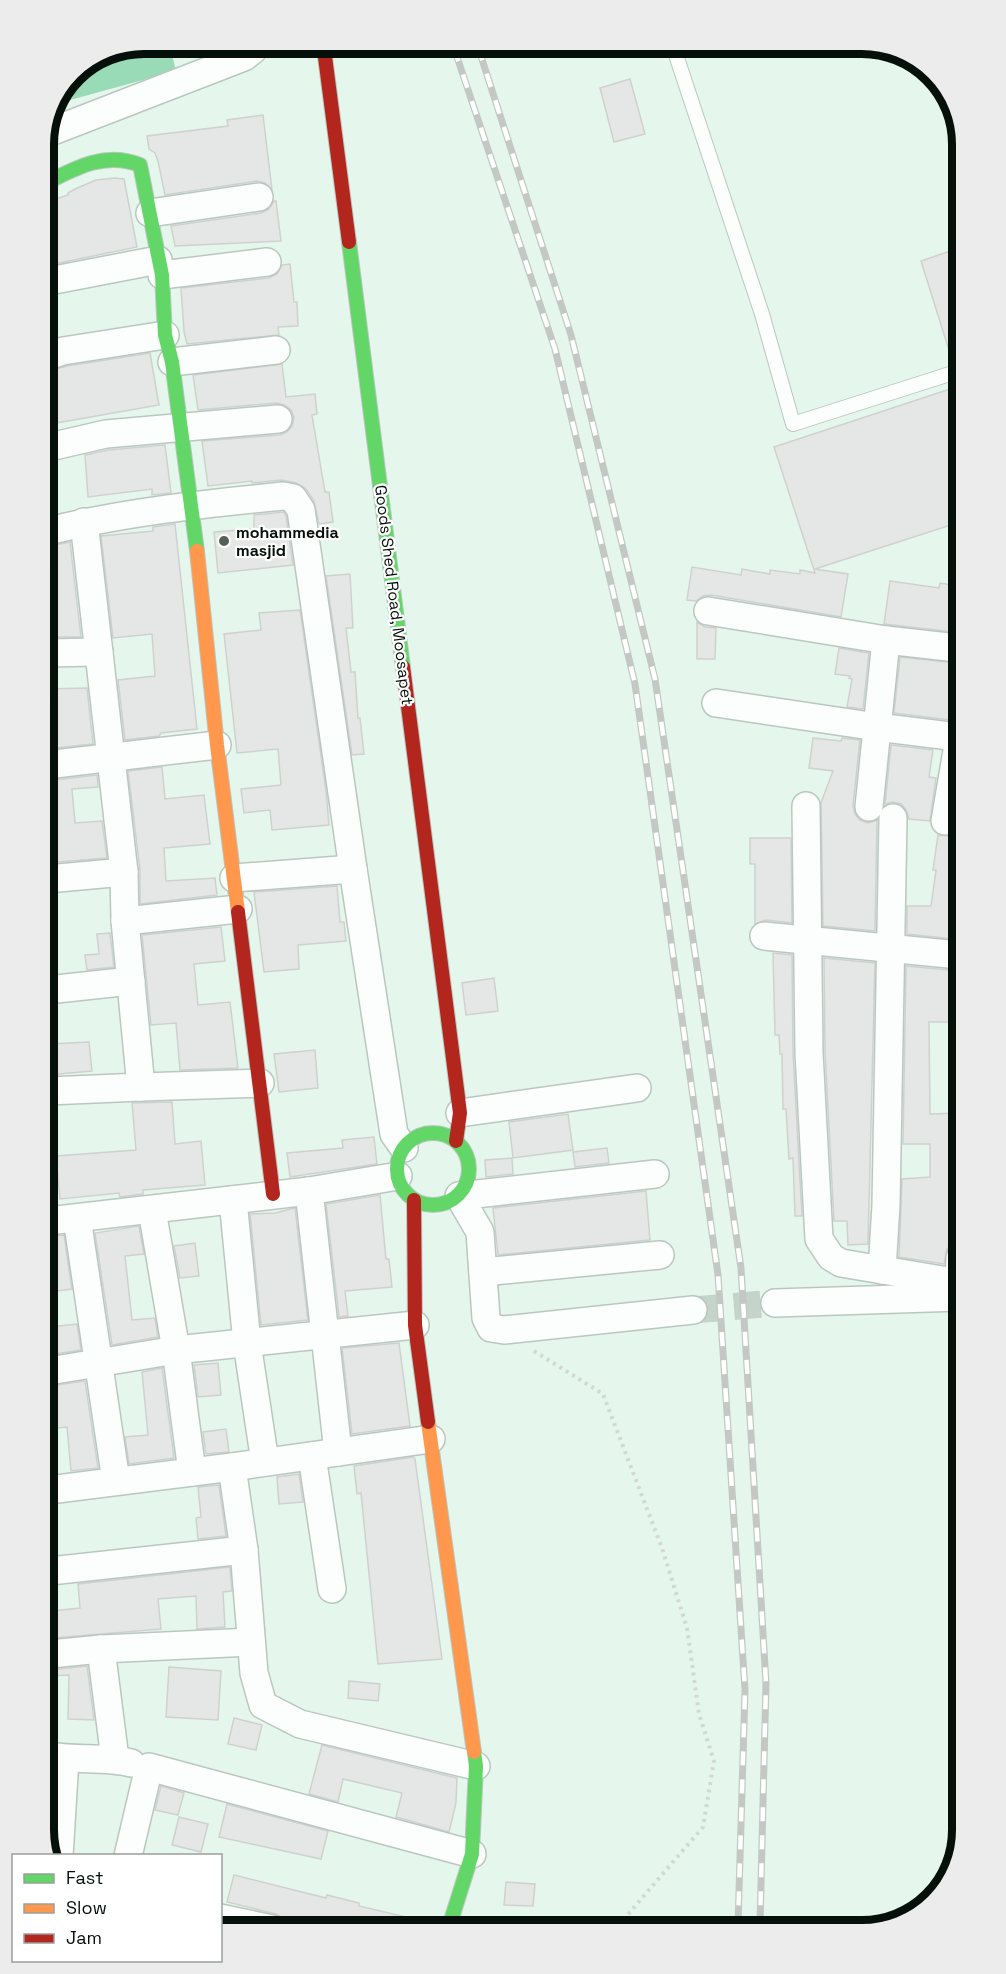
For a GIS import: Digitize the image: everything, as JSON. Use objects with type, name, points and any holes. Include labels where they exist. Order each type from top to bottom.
[{"type":"street","points":[[55,131],[248,54]]},
{"type":"street","name":"Goods Shed Road, Moosapet","points":[[325,54],[460,1113],[456,1141]]},
{"type":"street","points":[[54,179],[76,168],[102,160],[129,159],[140,165],[160,268],[165,335],[172,362],[192,505],[217,745],[273,1194]]},
{"type":"street","points":[[150,213],[259,198]]},
{"type":"street","points":[[54,281],[160,268],[267,262]]},
{"type":"street","points":[[54,354],[165,335]]},
{"type":"street","points":[[172,362],[276,350]]},
{"type":"street","points":[[54,446],[106,434],[278,419]]},
{"type":"street","points":[[54,530],[84,522],[192,505],[283,496],[293,498],[301,510],[394,1134],[404,1148]]},
{"type":"street","points":[[84,522],[124,872],[125,921],[141,1087]]},
{"type":"street","points":[[708,611],[886,640],[952,647]]},
{"type":"street","points":[[868,807],[886,640]]},
{"type":"street","points":[[54,653],[99,652]]},
{"type":"street","points":[[716,703],[952,736]]},
{"type":"street","points":[[54,764],[217,745]]},
{"type":"street","points":[[945,821],[952,780]]},
{"type":"street","points":[[806,806],[809,1053],[819,1239],[831,1257],[841,1263],[952,1279]]},
{"type":"street","points":[[882,1270],[886,1194],[893,818]]},
{"type":"street","points":[[234,878],[353,869]]},
{"type":"street","points":[[54,878],[124,872]]},
{"type":"street","points":[[125,921],[238,909]]},
{"type":"street","points":[[764,936],[952,954]]},
{"type":"street","points":[[54,989],[131,981]]},
{"type":"street","points":[[54,1091],[260,1083]]},
{"type":"street","points":[[460,1113],[637,1088]]},
{"type":"street","points":[[434,1133],[446,1135],[456,1141],[464,1150],[469,1162],[466,1186],[459,1196],[449,1203],[437,1206],[425,1205],[414,1200],[405,1192],[398,1176],[399,1159],[404,1148],[412,1140],[434,1133]]},
{"type":"street","points":[[459,1196],[655,1174]]},
{"type":"street","points":[[54,1220],[309,1191],[398,1176]]},
{"type":"street","points":[[309,1191],[326,1335],[325,1454],[332,1589]]},
{"type":"street","points":[[459,1196],[480,1232],[486,1318],[491,1328],[504,1330],[693,1310]]},
{"type":"street","points":[[233,1200],[247,1343],[265,1462]]},
{"type":"street","points":[[414,1200],[415,1325],[476,1766],[471,1854],[451,1920]]},
{"type":"street","points":[[153,1210],[176,1350],[192,1472]]},
{"type":"street","points":[[77,1218],[116,1481]]},
{"type":"street","points":[[483,1272],[660,1255]]},
{"type":"street","points":[[774,1303],[952,1281]]},
{"type":"street","points":[[54,1370],[176,1350],[415,1325]]},
{"type":"street","points":[[54,1489],[431,1439]]},
{"type":"street","points":[[232,1467],[244,1550],[254,1673],[263,1705],[300,1724],[476,1766]]},
{"type":"street","points":[[54,1571],[244,1550]]},
{"type":"street","points":[[54,1654],[101,1649],[251,1642]]},
{"type":"street","points":[[101,1649],[115,1759]]},
{"type":"street","points":[[59,1854],[58,1758],[115,1759],[471,1854]]},
{"type":"street","points":[[128,1854],[149,1767]]},
{"type":"lane","points":[[676,54],[762,314],[794,424],[952,373]]},
{"type":"path","points":[[531,1349],[603,1394],[662,1548],[687,1628],[699,1714],[714,1761],[704,1827],[623,1920]]},
{"type":"shaded area","points":[[172,54],[176,71],[65,101],[80,80],[94,69],[126,56]]},
{"type":"building","points":[[630,79],[645,134],[614,142],[600,88]]},
{"type":"building","points":[[263,115],[272,190],[265,183],[257,181],[165,195],[158,161],[155,153],[149,149],[147,136],[228,126],[227,120]]},
{"type":"building","points":[[124,179],[137,247],[54,264],[54,200],[96,180]]},
{"type":"building","points":[[276,201],[281,241],[175,246],[171,226],[261,213],[269,209]]},
{"type":"building","points":[[952,250],[952,360],[921,261]]},
{"type":"building","points":[[290,264],[294,302],[297,302],[298,326],[278,327],[279,335],[187,344],[181,288],[269,278],[277,274],[282,265]]},
{"type":"building","points":[[150,353],[159,405],[54,423],[54,370]]},
{"type":"building","points":[[282,364],[286,397],[315,394],[317,414],[312,415],[325,492],[329,492],[333,522],[319,524],[314,501],[306,489],[296,483],[282,480],[252,483],[252,481],[208,486],[202,441],[280,435],[292,426],[294,417],[291,410],[277,403],[198,410],[193,375]]},
{"type":"building","points":[[952,388],[952,525],[815,569],[848,574],[841,617],[711,595],[703,596],[696,601],[687,600],[692,567],[741,575],[742,569],[770,574],[770,570],[800,574],[800,570],[815,573],[774,447]]},
{"type":"building","points":[[165,445],[171,493],[152,495],[152,489],[88,497],[85,455],[108,450]]},
{"type":"building","points":[[284,512],[293,565],[218,573],[214,532],[254,529],[254,515]]},
{"type":"building","points":[[175,524],[197,729],[125,740],[118,680],[155,676],[152,634],[113,638],[101,536],[153,531],[153,527]]},
{"type":"building","points":[[70,542],[81,637],[54,637],[54,545]]},
{"type":"building","points":[[350,574],[353,628],[346,628],[351,672],[355,672],[358,718],[360,718],[364,754],[352,755],[326,576]]},
{"type":"building","points":[[890,581],[939,588],[940,583],[952,585],[952,632],[884,624]]},
{"type":"building","points":[[300,610],[329,825],[272,830],[270,810],[244,813],[241,789],[281,785],[278,749],[237,753],[224,634],[261,630],[259,613]]},
{"type":"building","points":[[697,622],[705,627],[716,628],[715,659],[697,659]]},
{"type":"building","points":[[839,648],[869,653],[863,709],[847,707],[852,679],[849,678],[850,676],[835,674]]},
{"type":"building","points":[[900,657],[952,662],[952,720],[894,713]]},
{"type":"building","points":[[87,688],[93,744],[54,748],[54,689]]},
{"type":"building","points":[[813,738],[841,741],[842,738],[860,740],[853,806],[860,820],[868,823],[877,820],[875,931],[823,926],[821,803],[833,771],[809,768]]},
{"type":"building","points":[[891,745],[933,750],[929,777],[936,778],[930,821],[909,819],[901,804],[893,802],[885,804]]},
{"type":"building","points":[[162,767],[165,799],[204,795],[210,844],[164,848],[166,881],[215,878],[217,895],[140,904],[140,870],[128,771]]},
{"type":"building","points":[[97,775],[98,787],[72,789],[75,823],[102,821],[107,858],[54,862],[54,780]]},
{"type":"building","points":[[952,834],[952,939],[907,934],[907,906],[931,906],[938,835]]},
{"type":"building","points":[[750,838],[791,838],[792,923],[766,920],[755,924],[755,864],[750,864]]},
{"type":"building","points":[[337,886],[340,922],[344,922],[346,941],[298,945],[299,969],[264,972],[254,892]]},
{"type":"building","points":[[221,927],[225,961],[194,964],[198,1005],[230,1002],[238,1068],[180,1070],[176,1023],[151,1025],[142,935]]},
{"type":"building","points":[[110,933],[114,967],[87,970],[85,955],[99,954],[97,934]]},
{"type":"building","points":[[773,953],[792,955],[793,1053],[802,1216],[795,1216],[793,1158],[789,1159],[786,1109],[783,1109],[782,1054],[780,1054],[779,1035],[775,1035]]},
{"type":"building","points":[[824,958],[875,963],[868,1244],[848,1245],[847,1221],[834,1221],[825,1052]]},
{"type":"building","points":[[906,966],[952,970],[952,1022],[929,1022],[930,1114],[952,1113],[952,1244],[947,1249],[944,1264],[899,1257],[902,1179],[930,1177],[930,1144],[903,1144]]},
{"type":"building","points":[[494,978],[498,1011],[466,1015],[462,983]]},
{"type":"building","points":[[89,1042],[92,1071],[54,1074],[54,1044]]},
{"type":"building","points":[[315,1050],[318,1088],[279,1092],[274,1054]]},
{"type":"building","points":[[172,1102],[175,1144],[201,1141],[205,1185],[143,1190],[143,1194],[120,1197],[119,1193],[60,1199],[56,1156],[136,1150],[132,1103]]},
{"type":"building","points":[[568,1114],[573,1150],[513,1158],[509,1122]]},
{"type":"building","points":[[374,1137],[377,1164],[290,1177],[287,1153],[343,1148],[342,1140]]},
{"type":"building","points":[[607,1148],[609,1163],[575,1167],[573,1152]]},
{"type":"building","points":[[512,1158],[513,1174],[486,1177],[485,1160]]},
{"type":"building","points":[[646,1191],[650,1240],[498,1255],[493,1208]]},
{"type":"building","points":[[380,1195],[386,1259],[389,1259],[392,1287],[345,1291],[348,1316],[339,1317],[326,1204]]},
{"type":"building","points":[[295,1208],[308,1320],[261,1325],[250,1214],[275,1213]]},
{"type":"building","points":[[139,1226],[144,1254],[125,1256],[132,1320],[155,1318],[158,1337],[112,1345],[95,1233]]},
{"type":"building","points":[[64,1235],[72,1289],[54,1291],[54,1236]]},
{"type":"building","points":[[195,1243],[199,1276],[180,1278],[174,1246]]},
{"type":"building","points":[[77,1324],[81,1350],[54,1354],[54,1326]]},
{"type":"building","points":[[399,1343],[410,1426],[352,1434],[342,1348]]},
{"type":"building","points":[[218,1363],[221,1395],[198,1397],[194,1365]]},
{"type":"building","points":[[162,1368],[174,1458],[129,1464],[125,1437],[148,1435],[142,1372]]},
{"type":"building","points":[[85,1381],[98,1468],[71,1471],[67,1427],[54,1428],[54,1385]]},
{"type":"building","points":[[226,1429],[229,1452],[206,1454],[203,1432]]},
{"type":"building","points":[[413,1457],[442,1659],[378,1664],[361,1493],[357,1494],[354,1466]]},
{"type":"building","points":[[299,1474],[303,1502],[279,1504],[277,1477]]},
{"type":"building","points":[[219,1485],[226,1536],[198,1539],[196,1518],[201,1517],[198,1487]]},
{"type":"building","points":[[230,1567],[232,1591],[223,1592],[225,1627],[197,1629],[196,1596],[158,1599],[161,1629],[54,1638],[54,1611],[80,1608],[78,1584]]},
{"type":"building","points":[[87,1666],[94,1720],[68,1719],[69,1675],[54,1676],[54,1670]]},
{"type":"building","points":[[169,1667],[221,1671],[218,1720],[166,1717]]},
{"type":"building","points":[[349,1681],[380,1684],[378,1701],[348,1698]]},
{"type":"building","points":[[234,1718],[262,1725],[256,1750],[228,1744]]},
{"type":"building","points":[[322,1745],[457,1778],[456,1803],[449,1832],[396,1817],[402,1793],[343,1779],[338,1802],[309,1794]]},
{"type":"building","points":[[161,1786],[184,1793],[178,1815],[155,1810]]},
{"type":"building","points":[[227,1804],[328,1831],[321,1859],[219,1837]]},
{"type":"building","points":[[179,1817],[208,1824],[201,1852],[172,1845]]},
{"type":"building","points":[[234,1875],[326,1898],[327,1895],[359,1903],[359,1906],[419,1920],[284,1920],[276,1914],[227,1902]]},
{"type":"building","points":[[506,1882],[535,1884],[533,1906],[504,1905]]},
{"type":"tunnel","points":[[693,1310],[775,1303]]},
{"type":"railway","points":[[456,54],[555,349],[635,684],[718,1275],[745,1690],[738,1920]]},
{"type":"railway","points":[[480,54],[571,335],[655,679],[741,1268],[766,1683],[760,1920]]},
{"type":"traffic: fast","points":[[54,179],[79,167],[102,161],[127,161],[140,165],[162,275],[165,335],[172,362],[197,551]]},
{"type":"traffic: fast","points":[[349,242],[403,667]]},
{"type":"traffic: fast","points":[[433,1133],[447,1136],[459,1143],[466,1155],[469,1169],[466,1183],[459,1195],[447,1202],[433,1205],[419,1202],[407,1195],[400,1183],[397,1169],[400,1155],[407,1143],[419,1136],[433,1133]]},
{"type":"traffic: fast","points":[[451,1920],[472,1854],[476,1766],[474,1752]]},
{"type":"traffic: slow","points":[[197,551],[217,745],[238,912]]},
{"type":"traffic: slow","points":[[428,1422],[474,1752]]},
{"type":"traffic: jam","points":[[325,54],[349,242]]},
{"type":"traffic: jam","points":[[403,667],[460,1113],[456,1141]]},
{"type":"traffic: jam","points":[[238,912],[273,1194]]},
{"type":"traffic: jam","points":[[414,1200],[415,1325],[428,1422]]},
{"type":"place","name":"mohammedia masjid","points":[[224,541]]}]
